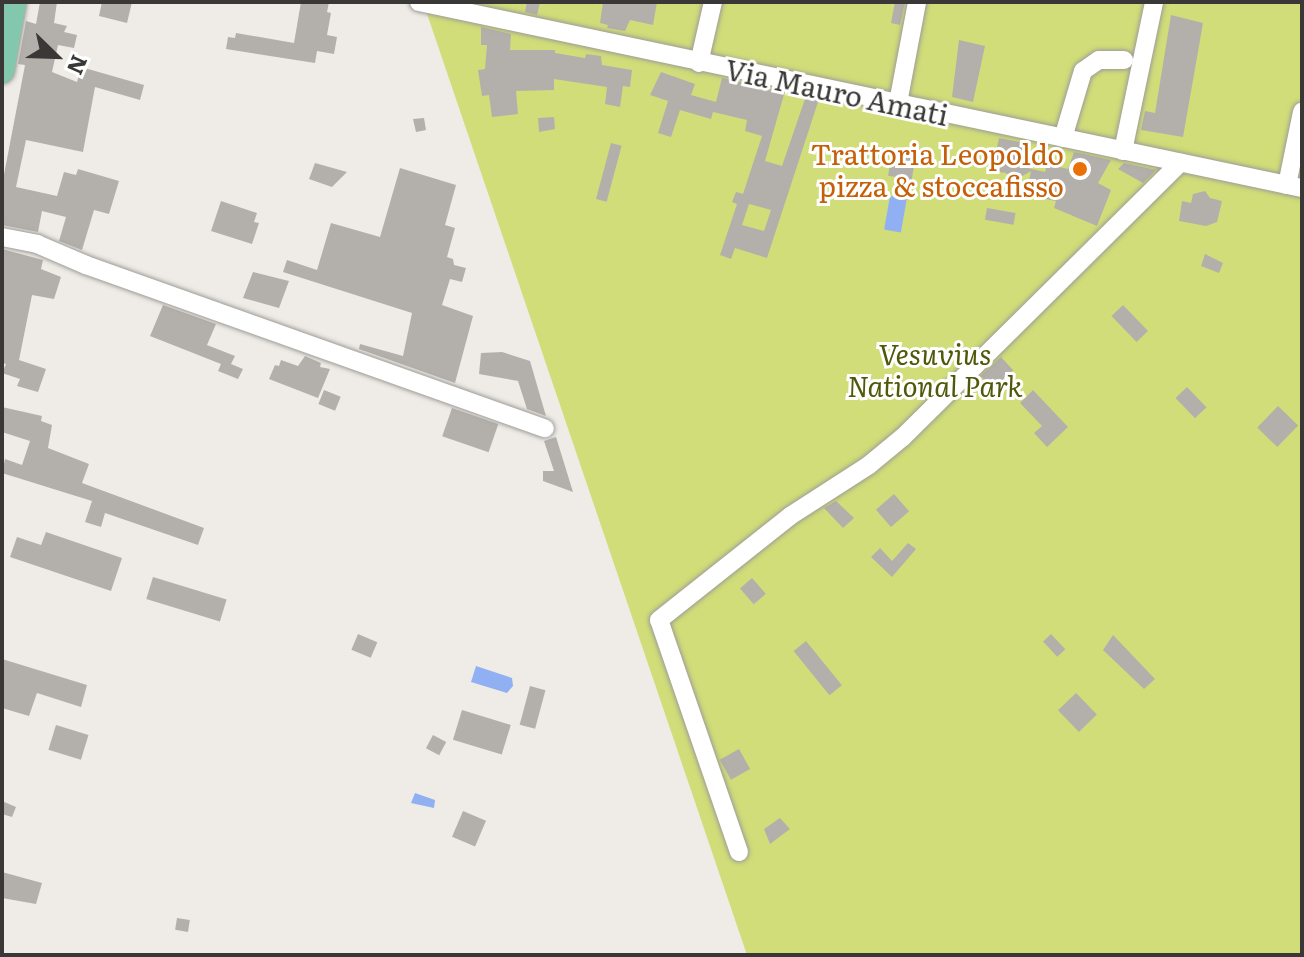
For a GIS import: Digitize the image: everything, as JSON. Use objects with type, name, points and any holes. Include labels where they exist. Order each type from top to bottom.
[{"type":"main road","points":[[2,71],[15,4]]},
{"type":"street","name":"Via Mauro Amati","points":[[419,2],[1295,187]]},
{"type":"street","points":[[699,63],[713,2]]},
{"type":"street","points":[[898,103],[917,2]]},
{"type":"street","points":[[1123,151],[1154,2]]},
{"type":"street","points":[[1063,138],[1083,71],[1099,60],[1124,60]]},
{"type":"street","points":[[1295,187],[1302,112]]},
{"type":"street","points":[[739,852],[659,620],[790,516],[869,465],[903,437],[1180,163]]},
{"type":"street","points":[[2,237],[37,244],[86,265],[545,428]]},
{"type":"green space","name":"Vesuvius National Park","points":[[423,2],[1302,2],[1302,955],[747,955]]},
{"type":"water","points":[[890,196],[907,199],[901,232],[884,229]]},
{"type":"water","points":[[476,666],[512,678],[513,686],[507,693],[471,682]]},
{"type":"water","points":[[415,793],[435,800],[434,808],[411,803]]},
{"type":"building","points":[[40,2],[57,2],[54,23],[67,26],[64,32],[77,35],[74,48],[58,45],[52,72],[77,82],[81,67],[144,85],[140,100],[95,87],[83,152],[26,140],[16,187],[57,196],[64,172],[76,175],[78,169],[119,181],[109,214],[94,210],[82,250],[59,241],[66,217],[42,211],[38,232],[2,225],[2,185],[25,65],[18,64],[26,21],[36,24]]},
{"type":"building","points":[[102,2],[132,2],[127,23],[99,16]]},
{"type":"building","points":[[301,2],[329,2],[327,12],[331,13],[327,35],[337,37],[334,54],[317,51],[315,63],[226,49],[228,37],[235,38],[236,33],[294,43]]},
{"type":"building","points":[[527,2],[540,2],[537,15],[525,12]]},
{"type":"building","points":[[603,2],[657,2],[653,25],[630,20],[625,31],[607,28],[608,25],[600,23]]},
{"type":"building","points":[[895,2],[905,2],[900,25],[891,23]]},
{"type":"building","points":[[1171,15],[1203,23],[1183,137],[1141,130],[1145,111],[1155,113]]},
{"type":"building","points":[[481,27],[511,34],[510,50],[555,50],[555,53],[585,58],[586,54],[601,56],[602,65],[632,70],[630,87],[623,86],[620,107],[605,104],[607,87],[554,79],[554,90],[516,91],[518,114],[492,117],[489,95],[482,96],[478,70],[485,69],[487,45],[481,45]]},
{"type":"building","points":[[959,40],[985,46],[973,102],[952,97]]},
{"type":"building","points":[[661,72],[695,84],[691,95],[716,102],[722,78],[785,91],[765,161],[782,166],[806,96],[819,99],[767,258],[735,248],[731,259],[720,255],[737,204],[732,202],[736,192],[743,194],[762,136],[745,131],[747,120],[713,112],[711,119],[680,110],[671,137],[658,133],[668,101],[650,95]],"holes":[[[749,204],[771,210],[764,231],[742,225]]]},
{"type":"building","points":[[554,117],[555,129],[539,132],[538,118]]},
{"type":"building","points":[[424,118],[426,130],[416,132],[413,119]]},
{"type":"building","points":[[999,138],[1024,143],[1019,166],[1045,172],[1047,164],[1068,169],[1074,152],[1111,160],[1098,183],[1111,190],[1097,226],[1054,208],[1056,201],[1026,195],[1031,171],[1014,181],[1006,173],[992,171]]},
{"type":"building","points":[[611,143],[622,146],[607,202],[596,199]]},
{"type":"building","points":[[892,151],[916,155],[912,179],[888,176]]},
{"type":"building","points":[[315,163],[347,172],[332,187],[309,179]]},
{"type":"building","points":[[1124,163],[1156,170],[1143,183],[1118,169]]},
{"type":"building","points":[[400,168],[456,185],[445,225],[455,228],[447,257],[453,259],[454,265],[466,268],[462,282],[450,279],[442,305],[473,316],[455,383],[359,349],[360,344],[403,356],[412,313],[283,272],[287,260],[317,270],[331,223],[380,237]]},
{"type":"building","points":[[1205,191],[1210,198],[1222,201],[1217,222],[1206,226],[1179,221],[1182,201],[1191,203],[1193,194]]},
{"type":"building","points":[[221,201],[257,213],[254,222],[259,223],[252,244],[211,231]]},
{"type":"building","points":[[987,208],[1016,213],[1013,225],[985,220]]},
{"type":"building","points":[[2,249],[43,260],[41,269],[61,277],[54,299],[32,295],[19,360],[46,369],[38,392],[17,386],[20,379],[2,373],[6,364],[2,363]]},
{"type":"building","points":[[1205,254],[1223,263],[1219,273],[1201,266]]},
{"type":"building","points":[[253,272],[289,281],[279,308],[243,298]]},
{"type":"building","points":[[163,305],[216,324],[207,345],[235,356],[231,364],[243,369],[238,379],[218,371],[221,364],[150,336]]},
{"type":"building","points":[[1123,305],[1148,331],[1136,342],[1111,316]]},
{"type":"building","points":[[502,352],[530,361],[546,416],[527,409],[518,381],[479,374],[481,353]]},
{"type":"building","points":[[305,356],[321,363],[320,367],[330,369],[318,398],[269,379],[275,365],[279,366],[281,360],[298,366]]},
{"type":"building","points":[[1001,357],[1013,370],[993,389],[981,376]]},
{"type":"building","points":[[1187,387],[1206,407],[1195,418],[1175,398]]},
{"type":"building","points":[[324,390],[341,397],[335,411],[318,404]]},
{"type":"building","points":[[1033,390],[1068,427],[1047,447],[1034,433],[1042,426],[1020,403]]},
{"type":"building","points":[[1278,406],[1298,425],[1277,447],[1257,428]]},
{"type":"building","points":[[2,407],[42,416],[41,421],[52,425],[48,448],[89,464],[82,483],[204,528],[198,545],[105,513],[101,527],[85,522],[92,501],[2,473],[5,459],[22,465],[30,441],[2,432]]},
{"type":"building","points":[[452,408],[498,424],[489,452],[442,436]]},
{"type":"building","points":[[556,437],[573,492],[543,481],[543,471],[554,471],[544,441]]},
{"type":"building","points":[[894,494],[909,511],[891,527],[876,510]]},
{"type":"building","points":[[836,501],[854,518],[843,528],[824,508]]},
{"type":"building","points":[[46,532],[122,558],[111,591],[10,557],[17,537],[41,545]]},
{"type":"building","points":[[908,543],[916,549],[892,577],[871,557],[880,548],[892,561]]},
{"type":"building","points":[[153,577],[227,600],[220,622],[146,599]]},
{"type":"building","points":[[752,578],[766,594],[754,604],[740,588]]},
{"type":"building","points":[[358,634],[377,642],[371,658],[351,650]]},
{"type":"building","points":[[1051,634],[1065,649],[1057,657],[1043,642]]},
{"type":"building","points":[[1113,635],[1155,679],[1144,689],[1103,650]]},
{"type":"building","points":[[806,641],[842,685],[829,695],[794,651]]},
{"type":"building","points":[[2,659],[87,685],[81,707],[37,693],[29,716],[2,708]]},
{"type":"building","points":[[530,686],[545,690],[535,729],[520,725]]},
{"type":"building","points":[[1076,693],[1097,715],[1079,732],[1058,710]]},
{"type":"building","points":[[462,710],[511,725],[502,755],[453,740]]},
{"type":"building","points":[[56,725],[89,735],[81,760],[48,750]]},
{"type":"building","points":[[433,735],[446,742],[439,755],[426,748]]},
{"type":"building","points":[[739,749],[750,769],[731,780],[720,760]]},
{"type":"building","points":[[2,801],[16,807],[12,817],[2,814]]},
{"type":"building","points":[[463,811],[486,821],[475,847],[452,837]]},
{"type":"building","points":[[780,818],[790,829],[770,844],[764,829]]},
{"type":"building","points":[[2,872],[42,883],[36,904],[2,898]]},
{"type":"building","points":[[177,918],[190,920],[188,932],[175,930]]},
{"type":"place","name":"Trattoria Leopoldo pizza & stoccafisso","points":[[1080,169]]}]
